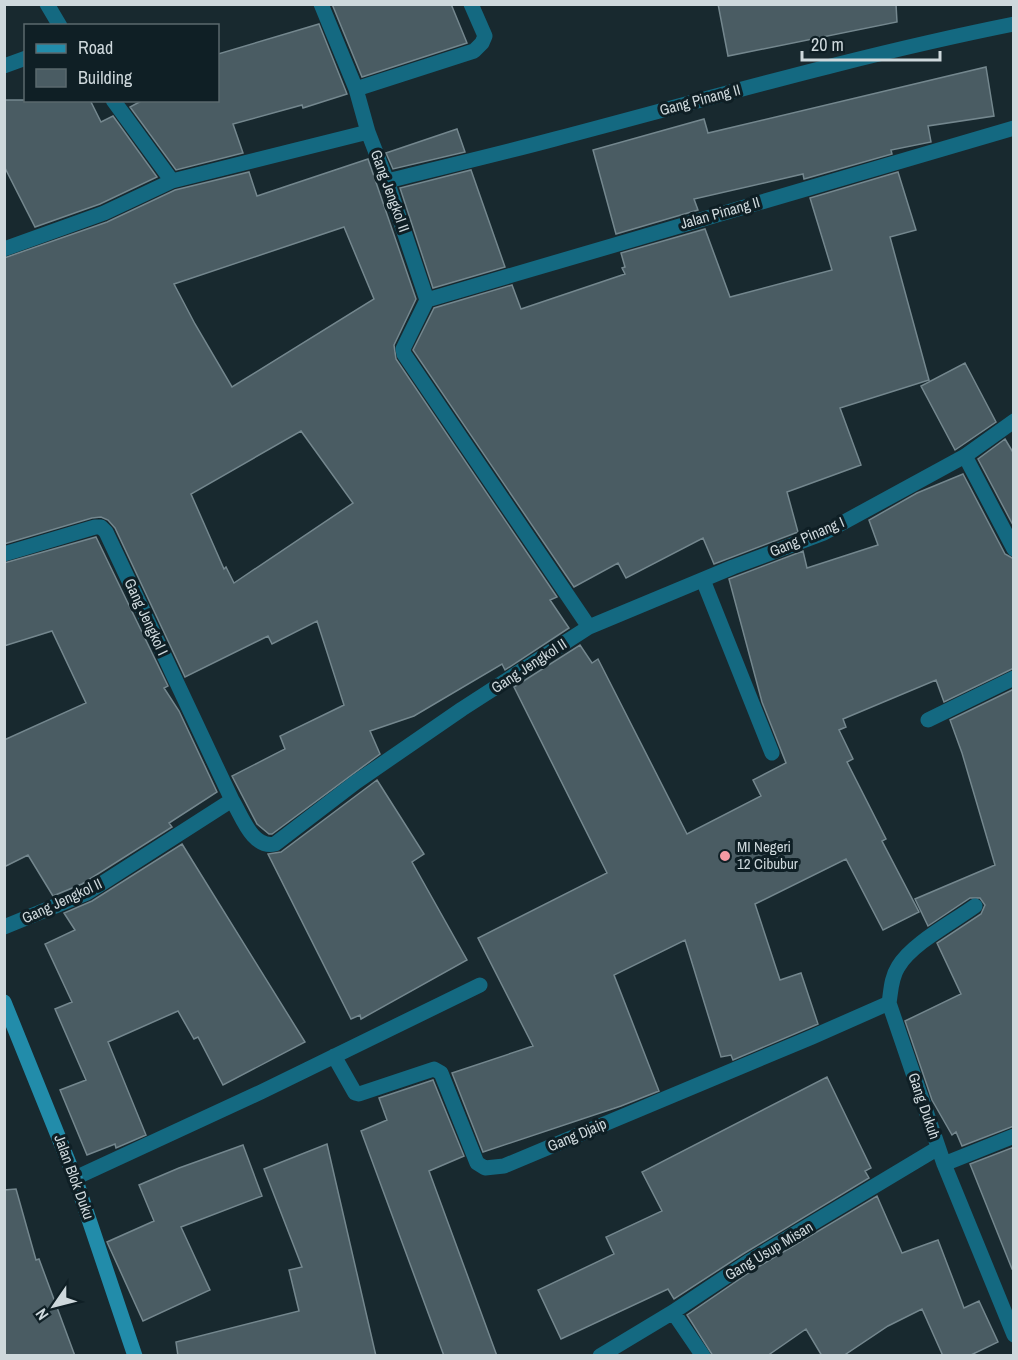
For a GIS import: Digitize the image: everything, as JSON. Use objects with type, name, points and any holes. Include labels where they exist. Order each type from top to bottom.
[{"type":"street","points":[[47,4],[59,24]]},
{"type":"street","name":"Gang Jengkol II","points":[[321,4],[356,89],[368,132],[428,300]]},
{"type":"street","points":[[356,89],[474,51],[485,36],[471,4]]},
{"type":"street","name":"Gang Pinang II","points":[[387,181],[554,140],[850,62],[954,36],[1014,24]]},
{"type":"street","points":[[4,66],[24,59]]},
{"type":"street","points":[[114,102],[172,180]]},
{"type":"street","name":"Jalan Pinang II","points":[[428,300],[1014,128]]},
{"type":"street","points":[[4,249],[105,213],[172,180],[368,132]]},
{"type":"street","points":[[428,300],[403,349],[404,354],[589,627]]},
{"type":"street","name":"Gang Pinang I","points":[[589,627],[824,532],[965,456],[1014,422]]},
{"type":"street","points":[[965,456],[1014,549]]},
{"type":"street","name":"Gang Jengkol I","points":[[4,554],[95,527],[101,527],[106,532],[232,800]]},
{"type":"street","points":[[703,580],[772,753]]},
{"type":"street","name":"Gang Jengkol II","points":[[4,927],[87,893],[232,800],[256,840],[267,846],[274,844],[404,749],[589,627]]},
{"type":"street","points":[[928,720],[1014,678]]},
{"type":"street","name":"Gang Dukuh","points":[[975,906],[910,951],[892,978],[889,1003],[944,1164],[1014,1335]]},
{"type":"street","points":[[75,1178],[480,985]]},
{"type":"street","name":"Jalan Blok Duku","points":[[4,1002],[75,1178],[135,1356]]},
{"type":"street","name":"Gang Djaip","points":[[334,1056],[355,1093],[359,1094],[434,1069],[437,1070],[441,1073],[477,1163],[485,1168],[504,1166],[889,1003]]},
{"type":"street","points":[[944,1164],[1014,1136]]},
{"type":"street","name":"Gang Usup Misan","points":[[600,1356],[748,1262],[938,1148]]},
{"type":"street","points":[[673,1311],[704,1356]]},
{"type":"building","points":[[332,4],[451,4],[467,43],[362,77]]},
{"type":"building","points":[[718,4],[896,4],[897,22],[728,56]]},
{"type":"building","points":[[319,24],[347,94],[303,108],[302,105],[233,124],[243,153],[176,170],[130,107],[139,102],[219,102],[219,54]]},
{"type":"building","points":[[986,67],[994,116],[928,126],[931,142],[891,150],[892,154],[804,179],[803,174],[694,199],[698,210],[616,234],[593,150],[704,119],[708,133]]},
{"type":"building","points":[[4,100],[91,102],[101,122],[113,116],[157,177],[100,204],[35,227],[4,166]]},
{"type":"building","points":[[457,129],[465,152],[393,169],[386,153]]},
{"type":"building","points":[[368,159],[416,299],[394,345],[396,359],[557,597],[550,600],[569,628],[505,670],[502,664],[414,716],[370,731],[380,754],[272,834],[257,824],[232,776],[285,749],[280,736],[344,705],[317,621],[272,644],[268,636],[185,677],[115,528],[108,520],[101,517],[92,518],[4,544],[4,258],[107,222],[175,190],[249,172],[257,196]],"holes":[[[344,227],[374,299],[232,387],[174,284]],[[301,431],[353,503],[234,583],[226,567],[224,569],[191,494]]]},
{"type":"building","points":[[471,170],[505,267],[433,288],[400,188]]},
{"type":"building","points":[[898,172],[916,230],[890,237],[929,380],[840,408],[861,465],[787,492],[798,532],[714,564],[703,538],[626,578],[618,563],[574,587],[413,350],[434,308],[512,285],[521,309],[625,274],[622,268],[625,267],[621,253],[705,229],[730,297],[832,270],[810,198]]},
{"type":"building","points":[[965,363],[996,422],[955,450],[921,386]]},
{"type":"building","points":[[1005,439],[1014,454],[1014,527],[978,459]]},
{"type":"building","points":[[963,474],[1005,554],[1014,559],[1014,668],[944,702],[936,680],[843,719],[846,727],[839,730],[853,759],[847,762],[886,839],[882,841],[919,912],[883,930],[846,859],[755,904],[780,980],[801,973],[818,1024],[733,1060],[731,1055],[721,1057],[685,940],[614,975],[659,1091],[483,1152],[452,1073],[533,1046],[478,938],[607,873],[514,687],[580,645],[592,663],[598,659],[687,834],[761,796],[753,780],[786,763],[762,702],[729,579],[803,551],[807,568],[878,545],[869,520],[917,493]]},
{"type":"building","points":[[96,537],[168,686],[164,688],[179,711],[217,792],[169,823],[172,827],[82,884],[53,896],[28,855],[4,867],[4,740],[86,703],[52,631],[4,646],[4,563]]},
{"type":"building","points":[[1014,689],[1014,1126],[962,1146],[956,1132],[952,1135],[932,1100],[905,1021],[961,994],[937,943],[981,914],[985,905],[980,898],[970,898],[928,926],[915,899],[995,865],[950,720]]},
{"type":"building","points":[[377,780],[424,854],[412,862],[467,960],[361,1019],[360,1015],[351,1019],[268,854],[281,852]]},
{"type":"building","points":[[182,844],[305,1042],[223,1085],[198,1037],[194,1039],[178,1011],[108,1042],[146,1135],[116,1148],[115,1144],[87,1155],[60,1090],[86,1080],[55,1009],[72,1002],[45,944],[75,930],[64,913],[92,901]]},
{"type":"building","points":[[827,1077],[871,1168],[865,1171],[869,1178],[743,1254],[674,1299],[668,1289],[561,1339],[538,1290],[614,1254],[606,1237],[662,1211],[642,1172]]},
{"type":"building","points":[[433,1080],[464,1156],[429,1171],[497,1356],[444,1356],[361,1131],[387,1120],[379,1098]]},
{"type":"building","points":[[327,1144],[376,1356],[178,1356],[176,1342],[299,1311],[289,1270],[302,1267],[264,1169]]},
{"type":"building","points":[[243,1145],[262,1196],[181,1227],[210,1290],[143,1321],[107,1242],[154,1221],[139,1185]]},
{"type":"building","points":[[1014,1147],[1014,1268],[1012,1269],[970,1164]]},
{"type":"building","points":[[16,1189],[36,1260],[39,1259],[75,1356],[4,1356],[4,1190]]},
{"type":"building","points":[[877,1196],[902,1253],[938,1240],[964,1308],[979,1301],[998,1342],[969,1356],[943,1356],[922,1309],[888,1326],[843,1356],[822,1356],[806,1329],[767,1356],[713,1356],[687,1315],[753,1270]]},
{"type":"place","name":"MI Negeri 12 Cibubur","points":[[725,856]]}]
